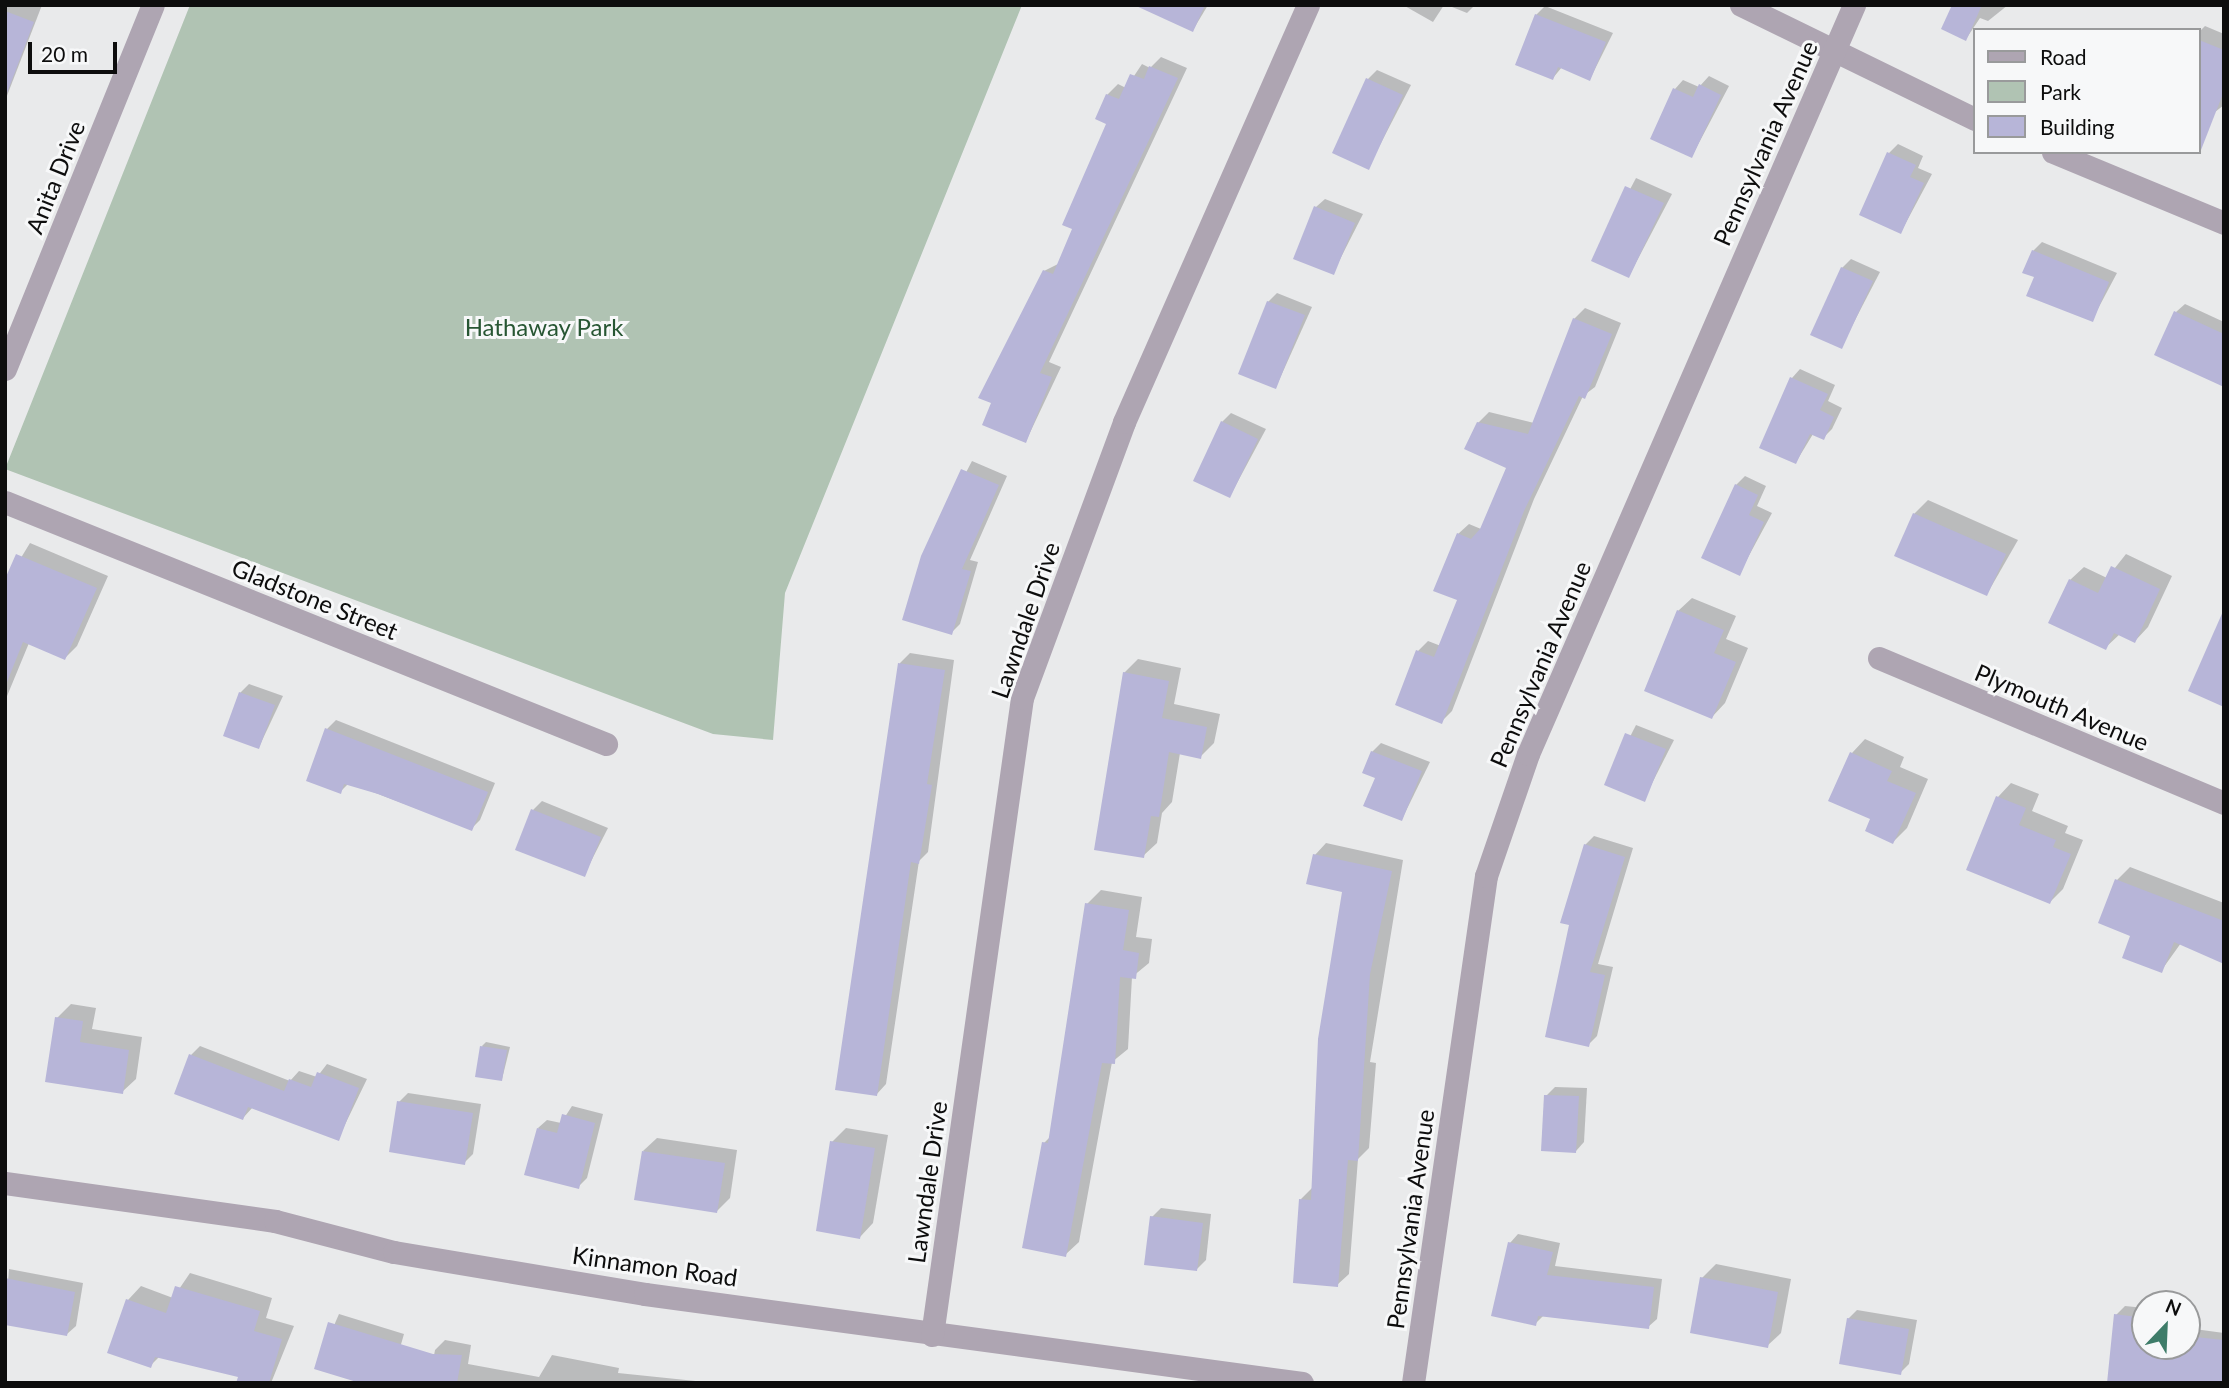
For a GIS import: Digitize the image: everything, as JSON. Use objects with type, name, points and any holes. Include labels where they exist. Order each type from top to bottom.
[{"type":"street","name":"Anita Drive","points":[[5,369],[153,5]]},
{"type":"street","name":"Lawndale Drive","points":[[932,1335],[1022,698],[1124,422],[1308,5]]},
{"type":"street","points":[[1741,5],[1836,46],[1974,118]]},
{"type":"street","name":"Pennsylvania Avenue","points":[[1413,1383],[1486,876],[1528,754],[1854,5]]},
{"type":"street","points":[[2058,154],[2224,223]]},
{"type":"street","name":"Gladstone Street","points":[[5,502],[606,744]]},
{"type":"street","name":"Plymouth Avenue","points":[[1880,658],[2224,803]]},
{"type":"street","name":"Kinnamon Road","points":[[5,1183],[275,1221],[394,1252],[645,1294],[932,1335],[1047,1343],[1302,1383]]},
{"type":"green space","name":"Hathaway Park","points":[[190,5],[1022,5],[785,593],[773,740],[713,734],[5,469]]},
{"type":"building","points":[[1134,5],[1205,5],[1193,32]]},
{"type":"building","points":[[1952,5],[1982,5],[1966,41],[1941,29]]},
{"type":"building","points":[[5,11],[34,22],[7,93],[5,93]]},
{"type":"building","points":[[1535,14],[1606,42],[1590,81],[1558,67],[1553,80],[1515,65]]},
{"type":"building","points":[[2201,41],[2224,50],[2224,91],[2201,150]]},
{"type":"building","points":[[1149,66],[1178,78],[1040,373],[1052,377],[1026,443],[982,425],[991,403],[978,398],[1043,270],[1053,274],[1072,229],[1062,225],[1106,124],[1095,119],[1106,94],[1119,99],[1130,74],[1144,79]]},
{"type":"building","points":[[1366,78],[1403,95],[1369,170],[1332,153]]},
{"type":"building","points":[[1699,84],[1721,95],[1692,158],[1650,139],[1673,88],[1693,97]]},
{"type":"building","points":[[1887,152],[1916,165],[1910,177],[1924,183],[1901,234],[1859,215]]},
{"type":"building","points":[[1625,186],[1664,203],[1629,278],[1591,261]]},
{"type":"building","points":[[1314,206],[1355,223],[1334,275],[1293,259]]},
{"type":"building","points":[[2032,250],[2109,282],[2093,322],[2026,296],[2034,277],[2022,273]]},
{"type":"building","points":[[1841,267],[1873,281],[1842,349],[1810,335]]},
{"type":"building","points":[[1267,301],[1305,315],[1276,389],[1238,374]]},
{"type":"building","points":[[2174,311],[2224,334],[2224,387],[2154,355]]},
{"type":"building","points":[[1573,318],[1612,334],[1585,399],[1579,396],[1524,511],[1442,724],[1395,705],[1416,650],[1434,657],[1457,600],[1433,591],[1457,533],[1471,539],[1480,529],[1506,468],[1464,449],[1477,422],[1528,434]]},
{"type":"building","points":[[1790,377],[1828,394],[1820,410],[1834,417],[1824,440],[1810,434],[1796,464],[1759,448]]},
{"type":"building","points":[[1221,421],[1258,439],[1230,498],[1193,481]]},
{"type":"building","points":[[961,469],[999,485],[962,569],[971,571],[952,635],[902,620],[921,556]]},
{"type":"building","points":[[1735,484],[1758,495],[1749,515],[1764,522],[1740,576],[1701,558]]},
{"type":"building","points":[[1913,513],[2006,554],[1987,596],[1894,556]]},
{"type":"building","points":[[16,554],[97,588],[65,660],[23,642],[7,682],[5,579]]},
{"type":"building","points":[[2111,566],[2160,589],[2135,643],[2114,633],[2106,650],[2048,623],[2069,579],[2098,593]]},
{"type":"building","points":[[2224,609],[2224,707],[2188,691]]},
{"type":"building","points":[[1677,610],[1724,630],[1714,653],[1736,662],[1712,719],[1644,691]]},
{"type":"building","points":[[898,663],[945,670],[927,784],[932,785],[919,864],[911,862],[877,1096],[835,1090]]},
{"type":"building","points":[[1123,672],[1169,681],[1162,718],[1207,727],[1201,759],[1169,752],[1159,817],[1151,816],[1144,858],[1094,850]]},
{"type":"building","points":[[239,692],[275,705],[259,749],[223,736]]},
{"type":"building","points":[[325,728],[488,792],[472,831],[378,794],[344,784],[341,794],[306,781]]},
{"type":"building","points":[[1625,733],[1666,749],[1645,802],[1604,785]]},
{"type":"building","points":[[1371,751],[1422,771],[1402,821],[1363,806],[1375,778],[1362,773]]},
{"type":"building","points":[[1850,752],[1892,771],[1887,781],[1916,793],[1893,844],[1865,831],[1870,819],[1828,801]]},
{"type":"building","points":[[1996,796],[2026,808],[2019,825],[2056,840],[2053,847],[2071,854],[2050,904],[1966,870]]},
{"type":"building","points":[[531,809],[601,837],[585,877],[515,850]]},
{"type":"building","points":[[1584,844],[1625,857],[1590,972],[1605,975],[1589,1047],[1545,1037],[1569,925],[1560,923]]},
{"type":"building","points":[[1313,854],[1392,871],[1370,974],[1358,1161],[1348,1160],[1338,1287],[1293,1283],[1299,1199],[1311,1200],[1318,1039],[1342,892],[1306,884]]},
{"type":"building","points":[[2115,879],[2224,921],[2224,964],[2174,942],[2162,973],[2122,958],[2130,936],[2098,923]]},
{"type":"building","points":[[1085,903],[1129,910],[1123,950],[1139,953],[1136,979],[1120,977],[1115,1064],[1102,1063],[1066,1257],[1022,1248],[1042,1142],[1048,1143]]},
{"type":"building","points":[[55,1017],[83,1021],[80,1042],[129,1050],[123,1094],[45,1082]]},
{"type":"building","points":[[480,1046],[507,1050],[502,1081],[475,1077]]},
{"type":"building","points":[[189,1054],[284,1091],[289,1079],[311,1087],[317,1072],[359,1088],[339,1141],[248,1107],[243,1120],[174,1094]]},
{"type":"building","points":[[1544,1095],[1579,1096],[1576,1153],[1541,1151]]},
{"type":"building","points":[[397,1101],[473,1113],[465,1165],[389,1152]]},
{"type":"building","points":[[562,1114],[595,1123],[579,1189],[524,1175],[537,1128],[557,1133]]},
{"type":"building","points":[[830,1141],[875,1148],[860,1239],[816,1231]]},
{"type":"building","points":[[642,1151],[725,1163],[717,1213],[634,1200]]},
{"type":"building","points":[[1150,1216],[1203,1223],[1197,1271],[1144,1265]]},
{"type":"building","points":[[1508,1242],[1553,1252],[1547,1275],[1654,1287],[1649,1329],[1538,1316],[1536,1326],[1491,1316]]},
{"type":"building","points":[[1700,1277],[1778,1292],[1768,1348],[1690,1333]]},
{"type":"building","points":[[5,1278],[75,1292],[67,1336],[5,1325]]},
{"type":"building","points":[[175,1286],[260,1311],[254,1331],[282,1339],[269,1383],[236,1383],[238,1377],[155,1357],[151,1368],[107,1353],[126,1299],[166,1313]]},
{"type":"building","points":[[2114,1314],[2131,1316],[2131,1360],[2201,1360],[2201,1338],[2224,1340],[2224,1383],[2107,1383]]},
{"type":"building","points":[[1847,1318],[1909,1329],[1901,1375],[1839,1364]]},
{"type":"building","points":[[328,1322],[433,1354],[462,1355],[457,1383],[360,1383],[314,1369]]}]
